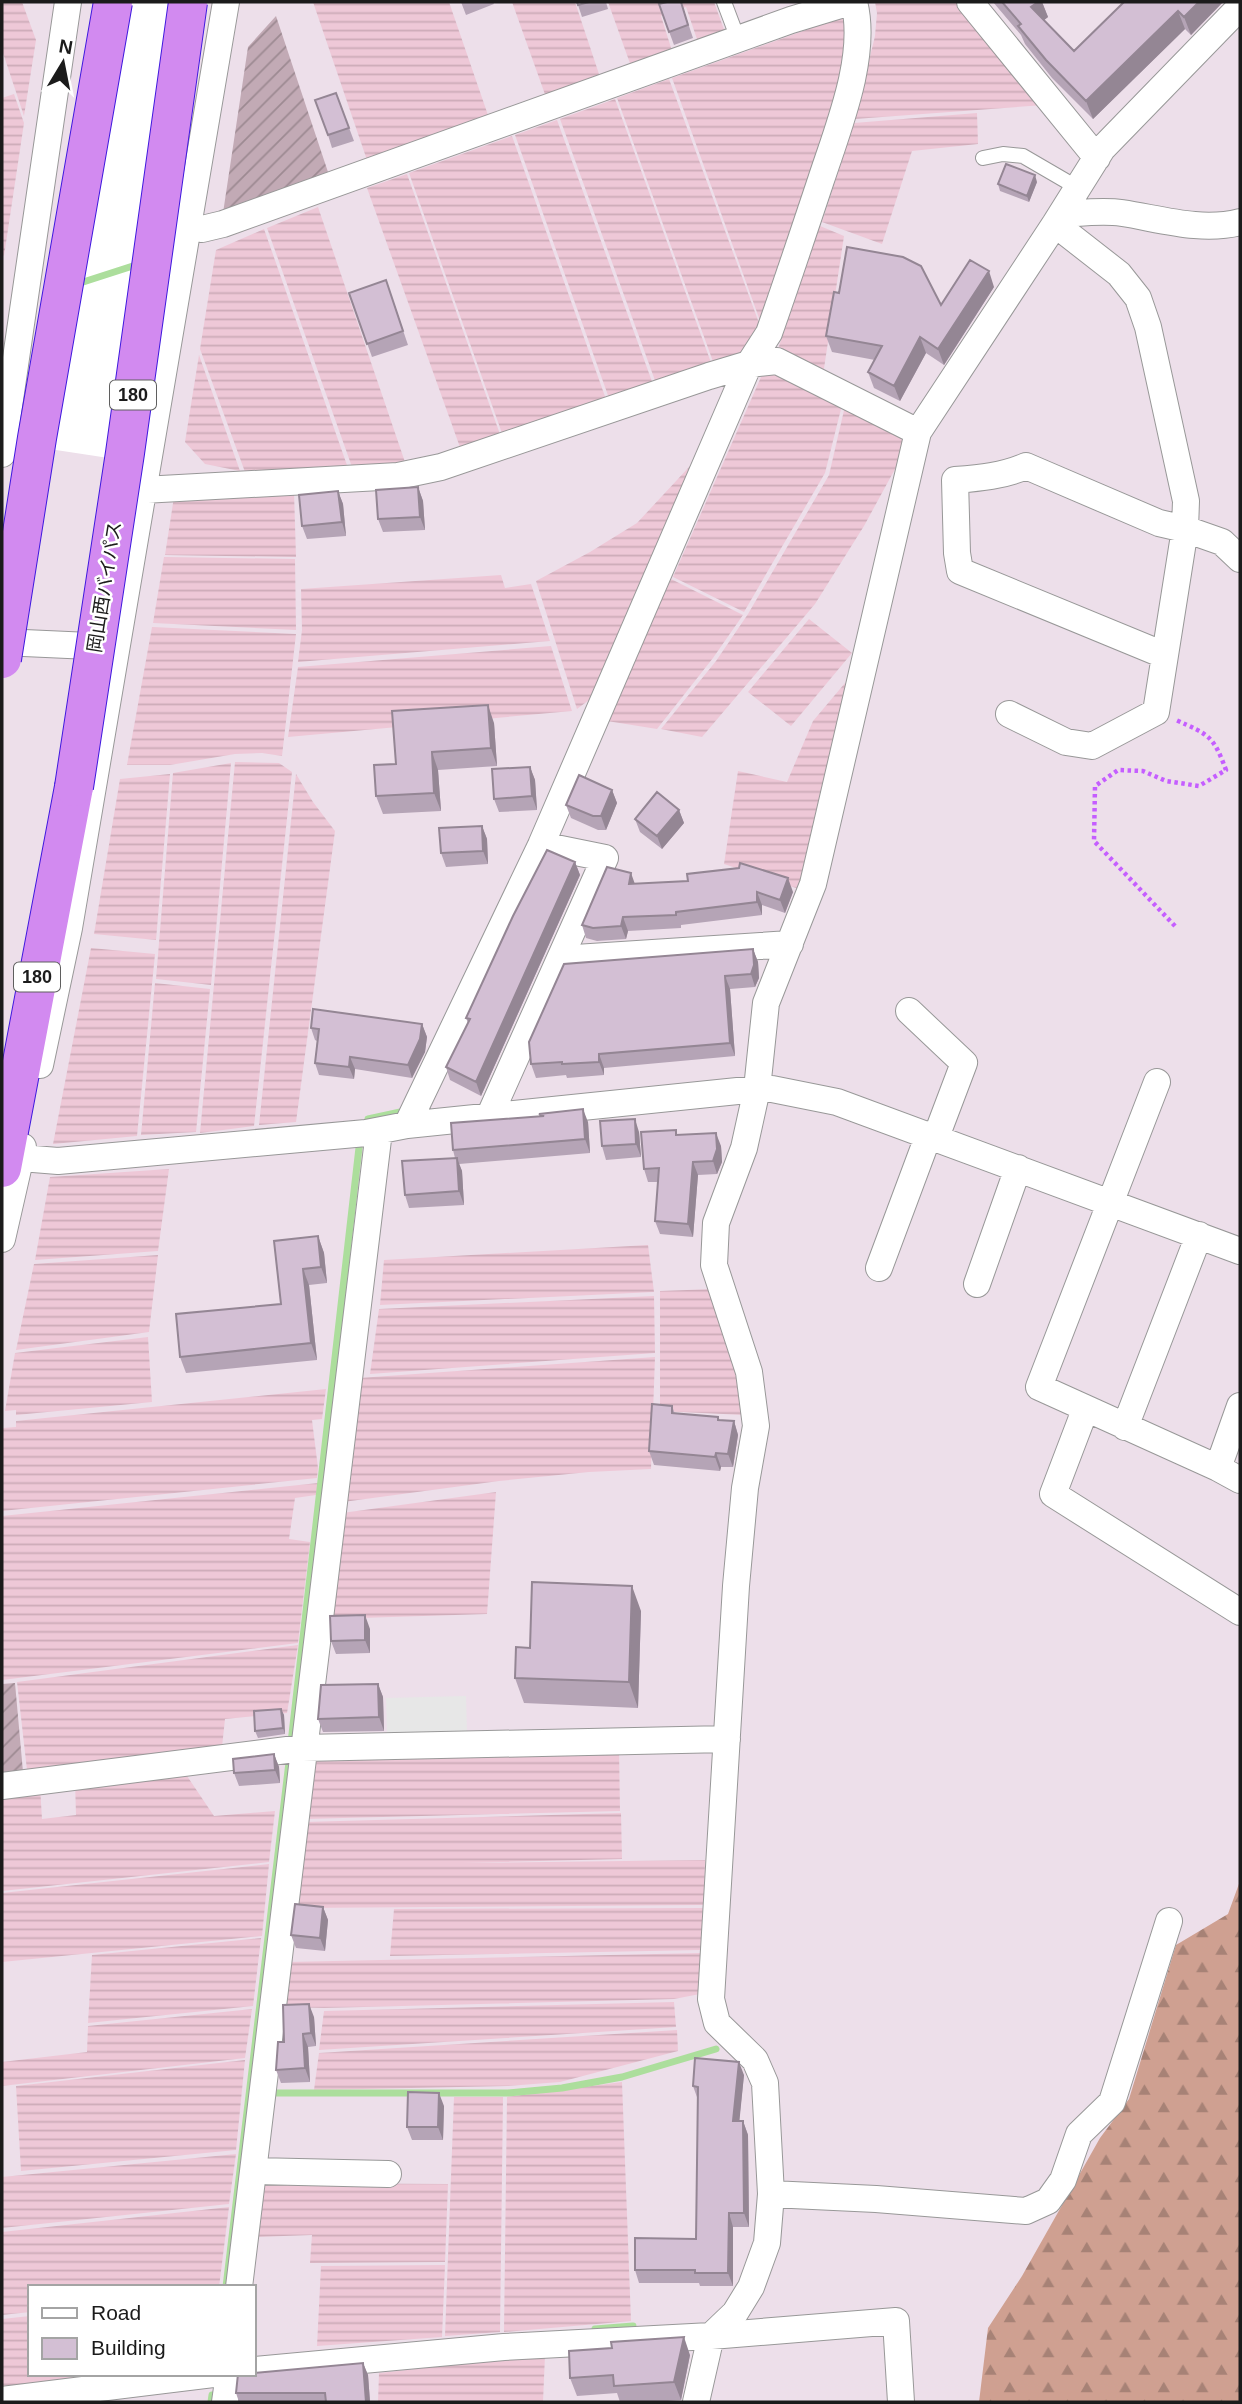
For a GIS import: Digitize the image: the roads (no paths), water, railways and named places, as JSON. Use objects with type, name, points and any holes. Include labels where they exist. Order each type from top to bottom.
[{"type":"highway","points":[[2,659],[39,425],[113,2]]},
{"type":"highway","name":"岡山西バイパス","points":[[11,1163],[74,787],[123,466],[188,2]]},
{"type":"street","points":[[2,454],[13,301],[68,2]]},
{"type":"street","points":[[2,1239],[11,1163],[69,928],[226,2]]},
{"type":"street","points":[[188,226],[202,229],[223,223],[823,6],[852,2],[859,20],[855,58],[843,113],[769,333],[750,364],[546,846],[407,1125]]},
{"type":"street","points":[[970,2],[1097,158]]},
{"type":"street","points":[[696,2402],[711,2336],[736,2313],[751,2287],[767,2243],[771,2194],[765,2083],[755,2060],[717,2023],[711,1999],[736,1586],[744,1500],[757,1426],[749,1372],[714,1265],[716,1223],[744,1148],[757,1089],[766,1003],[813,884],[918,432],[1059,219],[1102,149],[1240,7]]},
{"type":"street","points":[[1059,219],[1119,213],[1174,223],[1223,226],[1240,222]]},
{"type":"street","points":[[1009,714],[1066,742],[1092,746],[1156,712],[1185,529],[1186,501],[1149,327],[1138,298],[1119,274],[1059,219]]},
{"type":"street","points":[[143,490],[398,475],[431,469],[750,364],[778,361],[918,432]]},
{"type":"street","points":[[1164,654],[960,571],[955,480],[987,478],[1026,466],[1159,523],[1222,542],[1240,559]]},
{"type":"street","points":[[2,642],[118,647]]},
{"type":"street","points":[[489,1116],[606,858],[546,846]]},
{"type":"street","points":[[560,959],[790,944]]},
{"type":"street","points":[[879,1268],[964,1063],[909,1011]]},
{"type":"street","points":[[1157,1082],[1039,1387],[1229,1474],[1240,1406]]},
{"type":"street","points":[[11,1163],[366,1132],[489,1116],[772,1088],[837,1102],[1240,1251]]},
{"type":"street","points":[[239,2285],[253,2171],[294,1749],[366,1132]]},
{"type":"street","points":[[977,1284],[1018,1167]]},
{"type":"street","points":[[1125,1427],[1199,1236]]},
{"type":"street","points":[[1085,1410],[1053,1494],[1240,1612]]},
{"type":"street","points":[[2,1786],[294,1749],[727,1739]]},
{"type":"street","points":[[771,2194],[1026,2211],[1048,2201],[1063,2180],[1079,2133],[1112,2102],[1169,1921]]},
{"type":"street","points":[[253,2171],[388,2174]]},
{"type":"street","points":[[256,2370],[504,2347],[711,2336],[895,2321],[901,2402]]},
{"type":"street","points":[[2,2400],[197,2376]]},
{"type":"street","points":[[225,2402],[229,2376]]},
{"type":"lane","points":[[724,2],[737,39]]},
{"type":"lane","points":[[983,158],[1003,154],[1023,156],[1078,188]]},
{"type":"waterway","points":[[77,284],[139,264]]},
{"type":"waterway","points":[[368,1119],[405,1111]]},
{"type":"waterway","points":[[291,1743],[360,1139]]},
{"type":"waterway","points":[[226,2285],[290,1754]]},
{"type":"waterway","points":[[271,2093],[508,2093],[562,2088],[622,2077],[716,2049]]},
{"type":"waterway","points":[[595,2329],[633,2326]]},
{"type":"waterway","points":[[211,2402],[212,2395]]}]
